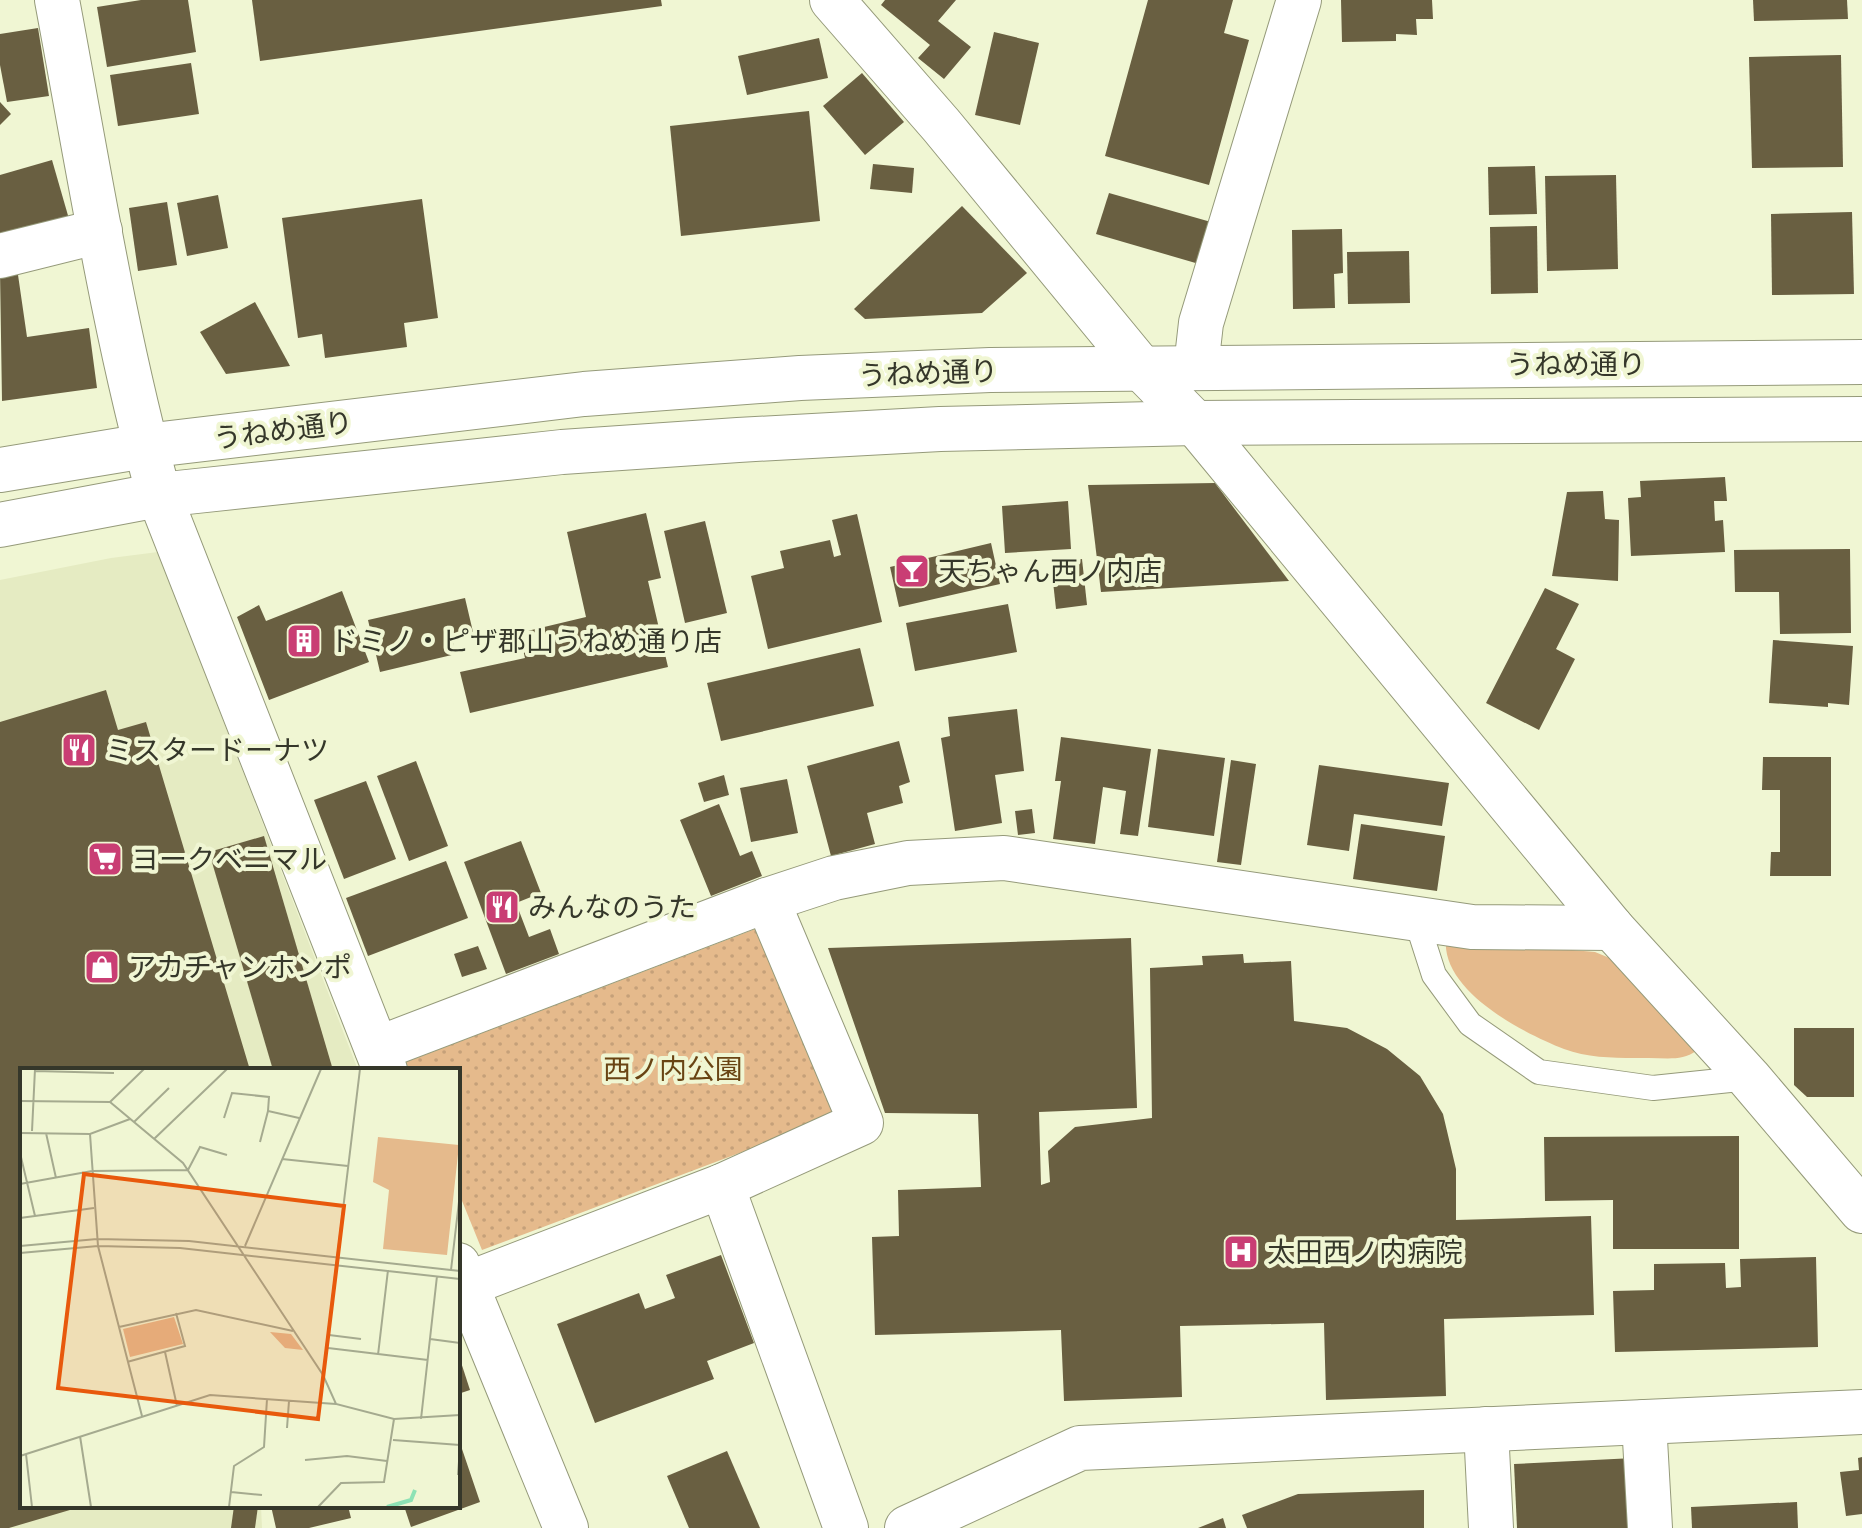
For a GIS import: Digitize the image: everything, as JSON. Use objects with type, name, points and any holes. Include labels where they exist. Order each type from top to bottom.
[{"type":"street","points":[[57,0],[100,231],[145,446],[159,495],[381,1059],[767,900],[834,878],[908,863],[1004,858],[1472,927],[1612,928]]},
{"type":"street","points":[[832,0],[941,125],[1141,368],[1195,423],[1612,928],[1861,1205]]},
{"type":"street","points":[[1196,367],[1201,323],[1299,0]]},
{"type":"street","points":[[0,256],[100,231]]},
{"type":"street","name":"うねめ通り","points":[[0,470],[145,446],[584,394],[800,378],[990,370],[1862,362]]},
{"type":"street","name":"うねめ通り","points":[[0,525],[159,495],[562,452],[706,442],[940,429],[1195,423],[1862,419]]},
{"type":"street","points":[[566,1528],[462,1275],[722,1186],[861,1123],[767,900]]},
{"type":"street","points":[[722,1186],[846,1528]]},
{"type":"street","points":[[907,1528],[1080,1448],[1862,1412]]},
{"type":"street","points":[[1644,1422],[1650,1528]]},
{"type":"street","points":[[1486,1429],[1491,1528]]},
{"type":"lane","points":[[1416,919],[1434,975],[1470,1024],[1539,1072],[1653,1088],[1749,1078]]},
{"type":"shaded area","points":[[158,552],[357,1068],[20,1068],[20,1508],[261,1508],[262,1528],[0,1528],[0,580]]},
{"type":"green space","name":"西ノ内公園","points":[[755,929],[843,1114],[482,1250],[460,1196],[460,1068],[408,1068],[406,1062]]},
{"type":"green space","points":[[1446,939],[1595,952],[1612,959],[1696,1051],[1674,1058],[1606,1057],[1585,1055],[1547,1042],[1507,1021],[1470,992],[1448,958]]},
{"type":"building","points":[[141,0],[188,0],[196,52],[107,67],[97,7]]},
{"type":"building","points":[[252,0],[661,0],[662,6],[260,61]]},
{"type":"building","points":[[885,0],[956,0],[938,21],[971,47],[944,79],[918,58],[930,45],[881,5]]},
{"type":"building","points":[[1148,0],[1233,0],[1224,33],[1249,40],[1209,185],[1105,156]]},
{"type":"building","points":[[1341,0],[1432,0],[1433,19],[1416,19],[1417,35],[1396,34],[1396,41],[1342,42]]},
{"type":"building","points":[[1753,0],[1847,0],[1848,19],[1754,21]]},
{"type":"building","points":[[38,28],[49,96],[7,102],[0,65],[0,34]]},
{"type":"building","points":[[994,32],[1039,43],[1020,125],[975,115]]},
{"type":"building","points":[[819,38],[828,78],[747,95],[738,56]]},
{"type":"building","points":[[1841,55],[1843,167],[1752,168],[1749,57]]},
{"type":"building","points":[[191,63],[199,114],[118,126],[110,75]]},
{"type":"building","points":[[862,73],[904,122],[865,155],[823,106]]},
{"type":"building","points":[[0,102],[11,114],[0,125]]},
{"type":"building","points":[[809,111],[820,221],[681,236],[670,126]]},
{"type":"building","points":[[52,160],[69,219],[0,239],[0,175]]},
{"type":"building","points":[[873,164],[914,168],[912,193],[870,189]]},
{"type":"building","points":[[1535,166],[1537,214],[1489,215],[1488,167]]},
{"type":"building","points":[[1616,175],[1618,269],[1547,271],[1545,176]]},
{"type":"building","points":[[1109,193],[1211,222],[1199,264],[1096,234]]},
{"type":"building","points":[[218,195],[228,248],[187,256],[177,203]]},
{"type":"building","points":[[422,199],[438,318],[404,323],[407,347],[325,358],[322,334],[298,338],[282,218]]},
{"type":"building","points":[[167,202],[177,265],[138,271],[129,208]]},
{"type":"building","points":[[962,206],[1027,273],[982,313],[865,319],[854,309]]},
{"type":"building","points":[[1852,212],[1854,294],[1772,295],[1771,214]]},
{"type":"building","points":[[1537,226],[1538,293],[1491,294],[1490,227]]},
{"type":"building","points":[[1342,229],[1343,273],[1334,274],[1335,308],[1293,309],[1292,230]]},
{"type":"building","points":[[1409,251],[1410,303],[1348,304],[1347,252]]},
{"type":"building","points":[[17,268],[27,337],[89,328],[97,388],[2,401],[0,271]]},
{"type":"building","points":[[255,302],[290,366],[226,374],[200,332]]},
{"type":"building","points":[[1725,477],[1727,501],[1714,501],[1715,521],[1723,520],[1725,552],[1631,556],[1628,498],[1641,497],[1640,481]]},
{"type":"building","points":[[1215,483],[1289,581],[1101,592],[1088,485]]},
{"type":"building","points":[[1603,491],[1605,519],[1619,520],[1618,581],[1552,576],[1567,492]]},
{"type":"building","points":[[1068,501],[1071,549],[1005,553],[1002,506]]},
{"type":"building","points":[[646,513],[661,578],[648,581],[668,667],[470,713],[460,672],[525,658],[519,633],[586,617],[567,532]]},
{"type":"building","points":[[857,514],[882,622],[768,649],[751,576],[784,568],[780,551],[830,540],[834,557],[841,555],[832,520]]},
{"type":"building","points":[[705,521],[727,613],[685,623],[664,531]]},
{"type":"building","points":[[991,543],[1000,584],[899,607],[890,567]]},
{"type":"building","points":[[1850,549],[1851,633],[1780,634],[1779,592],[1735,592],[1734,550]]},
{"type":"building","points":[[1082,559],[1087,605],[1056,609],[1051,563]]},
{"type":"building","points":[[1545,588],[1579,604],[1556,649],[1575,659],[1539,730],[1486,703]]},
{"type":"building","name":"ドミノ・ピザ郡山うねめ通り店","points":[[342,591],[369,662],[269,700],[237,617],[259,605],[266,621]]},
{"type":"building","points":[[465,598],[473,632],[452,637],[456,654],[380,672],[368,620]]},
{"type":"building","points":[[1008,604],[1017,652],[915,671],[906,623]]},
{"type":"building","points":[[1773,640],[1853,646],[1849,705],[1828,703],[1828,707],[1769,703]]},
{"type":"building","points":[[860,648],[874,706],[721,741],[707,683]]},
{"type":"building","points":[[106,690],[118,730],[146,722],[249,1068],[20,1068],[20,1508],[77,1508],[9,1528],[0,1528],[0,722]]},
{"type":"building","points":[[1017,709],[1024,771],[995,775],[1002,823],[955,831],[941,738],[950,736],[948,717]]},
{"type":"building","points":[[1061,737],[1151,749],[1138,836],[1120,834],[1126,791],[1103,787],[1095,844],[1053,839],[1061,781],[1055,781]]},
{"type":"building","points":[[899,741],[910,782],[899,786],[903,803],[867,813],[875,844],[831,856],[807,766]]},
{"type":"building","points":[[1158,749],[1225,758],[1214,836],[1148,827]]},
{"type":"building","points":[[1763,757],[1831,757],[1831,876],[1770,876],[1771,852],[1780,852],[1780,790],[1762,790]]},
{"type":"building","points":[[1231,760],[1256,764],[1241,865],[1217,862]]},
{"type":"building","points":[[416,761],[448,846],[409,861],[377,776]]},
{"type":"building","points":[[1319,765],[1449,783],[1442,826],[1354,814],[1349,851],[1307,845]]},
{"type":"building","points":[[724,775],[729,795],[704,802],[698,783]]},
{"type":"building","points":[[787,779],[798,833],[751,842],[740,788]]},
{"type":"building","points":[[366,781],[396,859],[344,879],[314,800]]},
{"type":"building","points":[[719,804],[740,856],[752,851],[762,876],[711,896],[680,820]]},
{"type":"building","points":[[1032,809],[1035,833],[1018,835],[1015,811]]},
{"type":"building","points":[[1361,824],[1445,836],[1437,891],[1353,879]]},
{"type":"building","points":[[264,836],[332,1068],[272,1068],[209,852]]},
{"type":"building","points":[[521,841],[541,893],[516,903],[529,937],[550,929],[559,954],[506,974],[464,862]]},
{"type":"building","points":[[446,861],[468,918],[368,956],[346,898]]},
{"type":"building","points":[[1131,938],[1137,1108],[1039,1112],[1041,1185],[1050,1182],[1048,1151],[1075,1127],[1152,1118],[1150,968],[1203,965],[1202,956],[1243,954],[1244,963],[1291,961],[1294,1021],[1347,1028],[1387,1049],[1420,1076],[1443,1114],[1456,1169],[1456,1220],[1591,1216],[1594,1315],[1444,1319],[1446,1396],[1326,1400],[1324,1323],[1180,1326],[1182,1397],[1064,1401],[1061,1330],[875,1335],[872,1237],[899,1236],[898,1190],[981,1187],[978,1114],[885,1113],[828,948]]},
{"type":"building","points":[[478,946],[487,969],[462,977],[454,954]]},
{"type":"building","points":[[1794,1028],[1854,1028],[1854,1097],[1807,1097],[1794,1085]]},
{"type":"building","points":[[1739,1136],[1739,1249],[1613,1249],[1613,1200],[1545,1201],[1544,1137]]},
{"type":"building","points":[[721,1255],[754,1343],[707,1361],[714,1379],[595,1423],[557,1324],[639,1293],[645,1309],[675,1298],[666,1275]]},
{"type":"building","points":[[1816,1257],[1818,1347],[1615,1352],[1613,1291],[1654,1290],[1654,1264],[1725,1263],[1726,1288],[1741,1287],[1740,1259]]},
{"type":"building","points":[[460,1359],[470,1390],[460,1393]]},
{"type":"building","points":[[460,1450],[480,1502],[411,1527],[405,1508],[460,1508]]},
{"type":"building","points":[[727,1451],[760,1528],[689,1528],[667,1476]]},
{"type":"building","points":[[1862,1457],[1862,1514],[1846,1516],[1840,1472],[1859,1470],[1858,1458]]},
{"type":"building","points":[[1634,1458],[1637,1528],[1517,1528],[1514,1464]]},
{"type":"building","points":[[1424,1490],[1424,1528],[1247,1528],[1242,1515],[1298,1494]]},
{"type":"building","points":[[1797,1502],[1798,1528],[1692,1528],[1691,1507]]},
{"type":"building","points":[[234,1508],[258,1508],[255,1528],[231,1528]]},
{"type":"building","points":[[271,1508],[348,1508],[351,1518],[309,1528],[276,1528]]},
{"type":"building","points":[[1223,1518],[1226,1528],[1198,1528]]},
{"type":"place","name":"天ちゃん西ノ内店","points":[[912,571]]},
{"type":"place","name":"ドミノ・ピザ郡山うねめ通り店","points":[[304,641]]},
{"type":"place","name":"ミスタードーナツ","points":[[79,750]]},
{"type":"place","name":"ヨークベニマル","points":[[105,859]]},
{"type":"place","name":"みんなのうた","points":[[502,907]]},
{"type":"place","name":"アカチャンホンポ","points":[[102,967]]},
{"type":"place","name":"太田西ノ内病院","points":[[1241,1252]]}]
